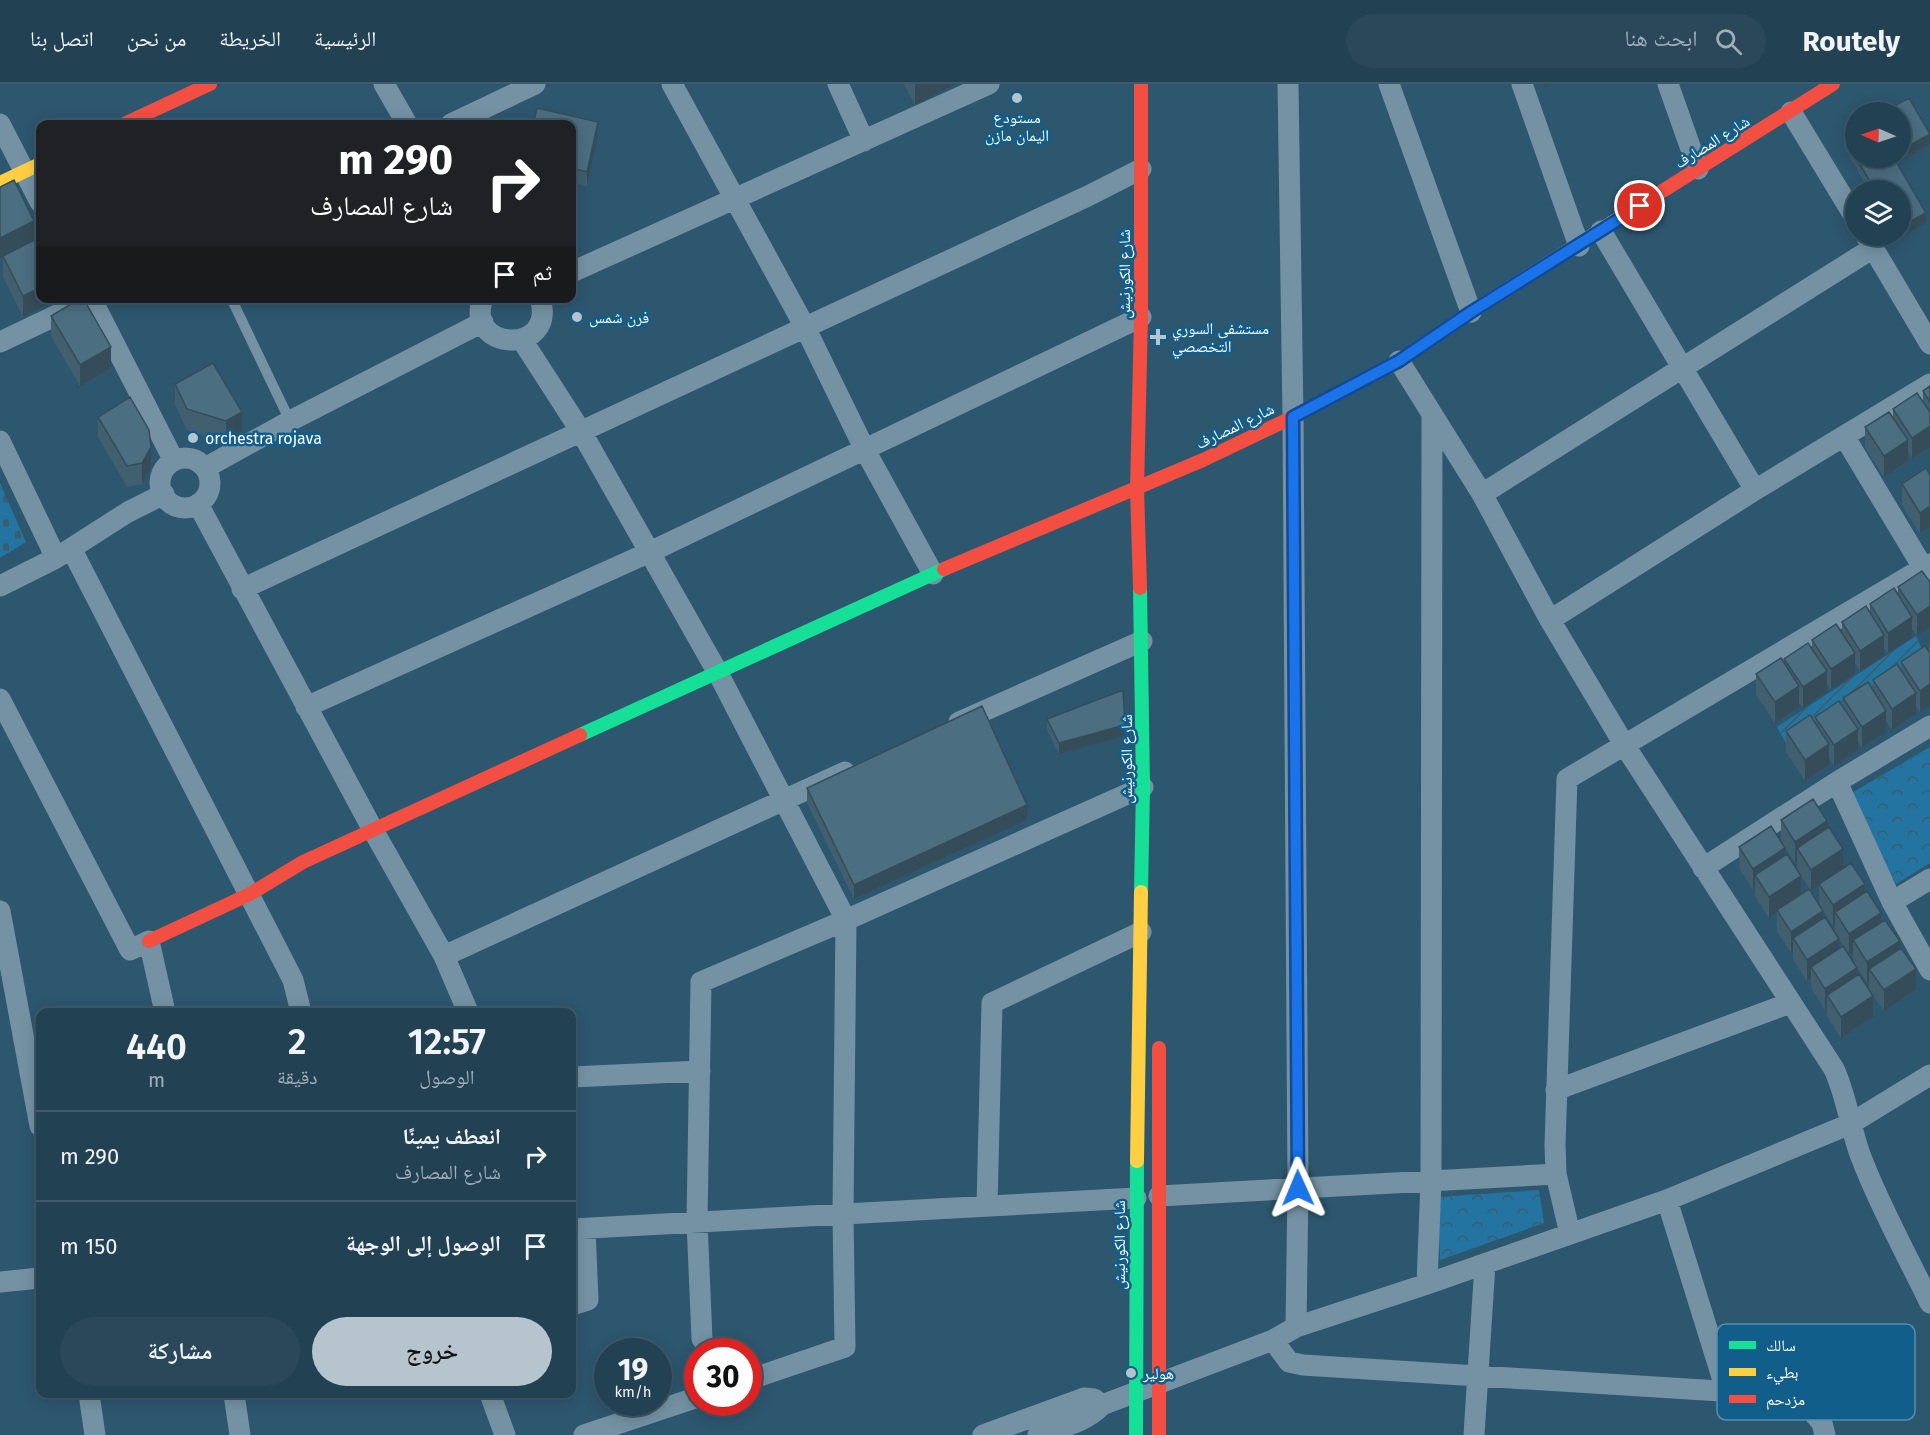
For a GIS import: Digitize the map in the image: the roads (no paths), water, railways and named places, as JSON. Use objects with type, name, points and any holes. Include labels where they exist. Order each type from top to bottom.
[{"type":"street","points":[[131,120],[183,90],[210,84]]},
{"type":"street","points":[[384,84],[405,120]]},
{"type":"street","points":[[459,120],[535,84]]},
{"type":"street","points":[[672,84],[805,327],[865,450],[933,574]]},
{"type":"street","points":[[838,84],[864,141]]},
{"type":"street","points":[[576,270],[989,84]]},
{"type":"street","name":"شارع الكورنيش","points":[[1136,1435],[1136,1197],[1143,787],[1142,641],[1137,489],[1141,317],[1141,84]]},
{"type":"street","points":[[1288,84],[1293,417],[1298,1188],[1296,1326]]},
{"type":"street","points":[[1389,84],[1471,312]]},
{"type":"street","points":[[1522,84],[1580,246]]},
{"type":"street","points":[[1668,84],[1698,170]]},
{"type":"street","name":"شارع المصارف","points":[[149,941],[250,894],[303,862],[933,574],[1157,481],[1293,417],[1399,361],[1471,312],[1580,246],[1791,112],[1831,84]]},
{"type":"street","points":[[1791,112],[1845,201]]},
{"type":"street","points":[[0,124],[33,168],[0,183]]},
{"type":"street","points":[[242,589],[582,433],[1141,169]]},
{"type":"street","points":[[1601,231],[1755,490]]},
{"type":"street","points":[[1482,494],[1682,368],[1863,246]]},
{"type":"street","points":[[1871,246],[1930,344]]},
{"type":"street","points":[[0,342],[81,303]]},
{"type":"street","points":[[94,303],[174,461]]},
{"type":"street","points":[[482,303],[480,313],[483,322],[495,337],[513,341],[522,340],[538,326],[542,316],[541,303]]},
{"type":"street","points":[[306,706],[650,552],[1141,317]]},
{"type":"street","points":[[205,468],[290,421],[483,322]]},
{"type":"street","points":[[522,340],[582,433],[718,673],[846,920],[843,1214],[845,1347],[762,1375]]},
{"type":"street","points":[[1399,361],[1482,494],[1550,620],[1625,746],[1834,1069],[1842,1086],[1850,1124],[1865,1166],[1930,1303]]},
{"type":"street","points":[[1550,620],[1755,490],[1930,384]]},
{"type":"street","points":[[1427,1284],[1431,1181],[1432,416]]},
{"type":"street","points":[[1570,1234],[1556,1174],[1555,1145],[1567,779],[1928,571],[1844,436]]},
{"type":"street","points":[[0,441],[250,894],[293,980],[300,1008]]},
{"type":"street","points":[[185,458],[193,459],[205,468],[209,474],[209,490],[206,497],[198,504],[186,508],[171,504],[160,483],[165,469],[174,461],[185,458]]},
{"type":"street","points":[[0,586],[64,554],[128,512],[164,494]]},
{"type":"street","points":[[198,504],[373,830],[444,956],[466,1008]]},
{"type":"street","points":[[945,728],[1142,641]]},
{"type":"street","points":[[0,699],[130,950],[149,941],[164,1008]]},
{"type":"street","points":[[1702,868],[1930,726]]},
{"type":"street","points":[[444,956],[859,766]]},
{"type":"street","points":[[1837,782],[1892,902],[1930,970]]},
{"type":"street","points":[[702,1338],[697,1222],[701,982],[846,920],[1143,787]]},
{"type":"street","points":[[1892,902],[1930,879]]},
{"type":"street","points":[[0,911],[35,1073]]},
{"type":"street","points":[[987,1206],[992,1003],[1141,932]]},
{"type":"street","points":[[1556,1090],[1790,1003]]},
{"type":"street","points":[[1159,1029],[1159,1435]]},
{"type":"street","points":[[576,1077],[700,1071]]},
{"type":"street","points":[[1038,1435],[1083,1420],[1102,1405],[1273,1340],[1296,1326],[1427,1284],[1667,1200],[1850,1124],[1930,1075]]},
{"type":"street","points":[[1159,1196],[1556,1174]]},
{"type":"street","points":[[576,1304],[588,1300],[578,1229],[1136,1197]]},
{"type":"street","points":[[1667,1200],[1717,1361]]},
{"type":"street","points":[[1474,1435],[1485,1264]]},
{"type":"street","points":[[0,1282],[36,1278]]},
{"type":"street","points":[[1273,1340],[1289,1362],[1303,1365],[1717,1389]]},
{"type":"street","points":[[90,1398],[95,1435]]},
{"type":"street","points":[[235,1398],[240,1435]]},
{"type":"street","points":[[491,1398],[505,1435]]},
{"type":"street","points":[[983,1435],[1084,1398],[1094,1399],[1102,1405]]},
{"type":"street","points":[[584,1435],[684,1402]]},
{"type":"street","points":[[1819,1420],[1825,1435]]},
{"type":"lane","points":[[233,303],[290,421]]},
{"type":"place","name":"مستودع اليمان مازن","points":[[1017,98]]},
{"type":"place","name":"فرن شمس","points":[[577,317]]},
{"type":"place","name":"مستشفى السوري التخصصي","points":[[1158,337]]},
{"type":"place","name":"orchestra rojava","points":[[193,438]]},
{"type":"place","name":"هولير","points":[[1131,1373]]}]
